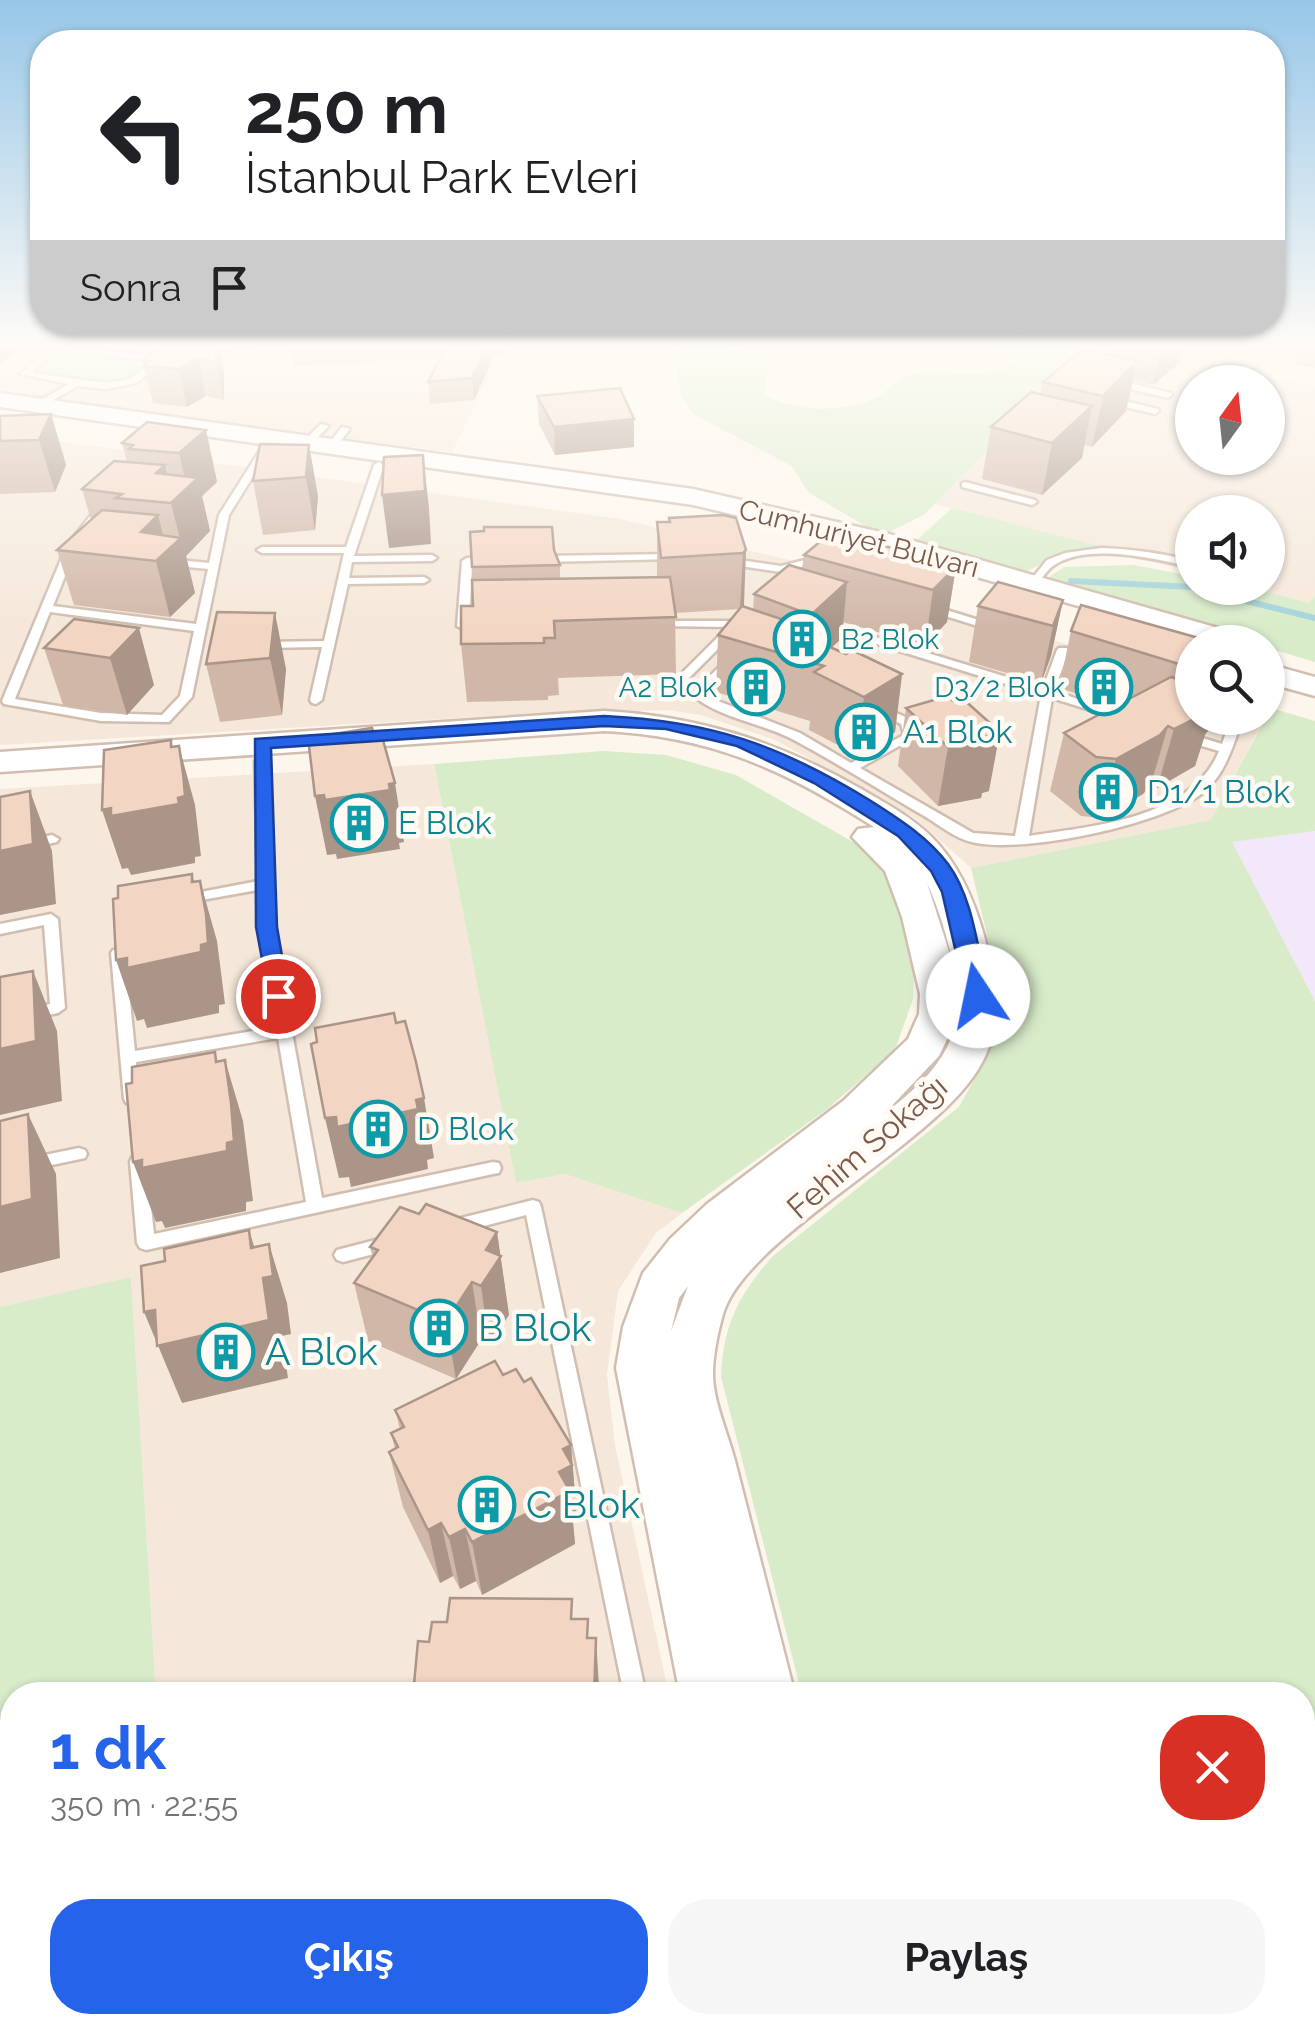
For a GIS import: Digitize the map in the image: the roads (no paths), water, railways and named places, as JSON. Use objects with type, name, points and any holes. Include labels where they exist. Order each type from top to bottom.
[{"type":"street","name":"Cumhuriyet Bulvarı","points":[[253,441],[379,465],[601,499],[845,549],[1175,628]]},
{"type":"street","name":"Cumhuriyet Bulvarı","points":[[269,443],[287,441]]},
{"type":"street","name":"Cumhuriyet Bulvarı","points":[[357,441],[636,486],[845,549]]},
{"type":"street","name":"Cumhuriyet Bulvarı","points":[[1025,592],[1175,646]]},
{"type":"street","points":[[1285,657],[1315,666]]},
{"type":"street","points":[[1285,678],[1315,687]]},
{"type":"street","name":"Fehim Sokağı","points":[[0,778],[604,721],[706,731],[775,755],[905,831],[940,868],[952,892],[974,968],[978,996],[969,1048],[954,1074],[915,1113],[730,1262],[705,1298],[694,1334],[688,1376],[763,1682]]},
{"type":"street","name":"Fehim Sokağı","points":[[0,762],[640,741],[670,744],[730,758],[760,771],[874,839],[907,871],[934,967],[940,1012],[922,1052],[905,1073],[739,1202],[678,1259],[658,1290],[646,1330],[641,1368],[706,1682]]},
{"type":"lane","points":[[114,492],[68,554],[8,701],[146,721],[165,719],[177,712],[186,697],[224,515],[269,443]]},
{"type":"lane","points":[[316,700],[349,554],[379,465]]},
{"type":"lane","points":[[965,485],[1032,502]]},
{"type":"lane","points":[[104,505],[124,506]]},
{"type":"lane","points":[[204,513],[224,515]]},
{"type":"lane","points":[[712,560],[793,567],[845,549]]},
{"type":"lane","points":[[262,550],[432,558]]},
{"type":"lane","points":[[1025,592],[1054,560],[1074,553],[1144,555],[1175,561]]},
{"type":"lane","points":[[68,554],[86,555]]},
{"type":"lane","points":[[525,560],[680,557]]},
{"type":"lane","points":[[481,630],[462,630],[467,561],[506,560]]},
{"type":"lane","points":[[159,561],[213,566]]},
{"type":"lane","points":[[780,581],[793,567]]},
{"type":"lane","points":[[342,581],[424,580]]},
{"type":"lane","points":[[919,605],[1009,633]]},
{"type":"lane","points":[[46,608],[200,628]]},
{"type":"lane","points":[[667,694],[747,614]]},
{"type":"lane","points":[[800,617],[1136,721]]},
{"type":"lane","points":[[647,624],[737,624]]},
{"type":"lane","points":[[246,645],[328,644]]},
{"type":"lane","points":[[1046,644],[1082,656]]},
{"type":"lane","points":[[1021,841],[1047,693],[1064,650]]},
{"type":"lane","points":[[738,654],[701,691],[703,699],[796,736],[970,837],[1021,841],[1100,828],[1171,806],[1215,774],[1230,735]]},
{"type":"lane","points":[[852,768],[911,736],[906,722],[872,707]]},
{"type":"lane","points":[[1172,732],[1225,749]]},
{"type":"lane","points":[[261,752],[266,927],[314,1207]]},
{"type":"lane","points":[[0,850],[52,840]]},
{"type":"lane","points":[[171,901],[265,884]]},
{"type":"lane","points":[[0,929],[51,919],[58,1008],[0,1020]]},
{"type":"lane","points":[[116,930],[134,1114]]},
{"type":"lane","points":[[128,1058],[284,1031]]},
{"type":"lane","points":[[138,1150],[146,1242],[493,1168]]},
{"type":"lane","points":[[0,1170],[78,1154]]},
{"type":"lane","points":[[438,1231],[533,1207],[632,1682]]},
{"type":"lane","points":[[343,1255],[400,1240]]},
{"type":"waterway","points":[[1071,581],[1175,586]]},
{"type":"waterway","points":[[1263,605],[1315,618]]},
{"type":"place","name":"B2 Blok","points":[[802,639]]},
{"type":"place","name":"A2 Blok","points":[[756,687]]},
{"type":"place","name":"D3/2 Blok","points":[[1104,687]]},
{"type":"place","name":"A1 Blok","points":[[864,732]]},
{"type":"place","name":"D1/1 Blok","points":[[1108,792]]},
{"type":"place","name":"E Blok","points":[[359,823]]},
{"type":"place","name":"D Blok","points":[[378,1129]]},
{"type":"place","name":"B Blok","points":[[439,1328]]},
{"type":"place","name":"A Blok","points":[[226,1352]]},
{"type":"place","name":"C Blok","points":[[487,1505]]}]
